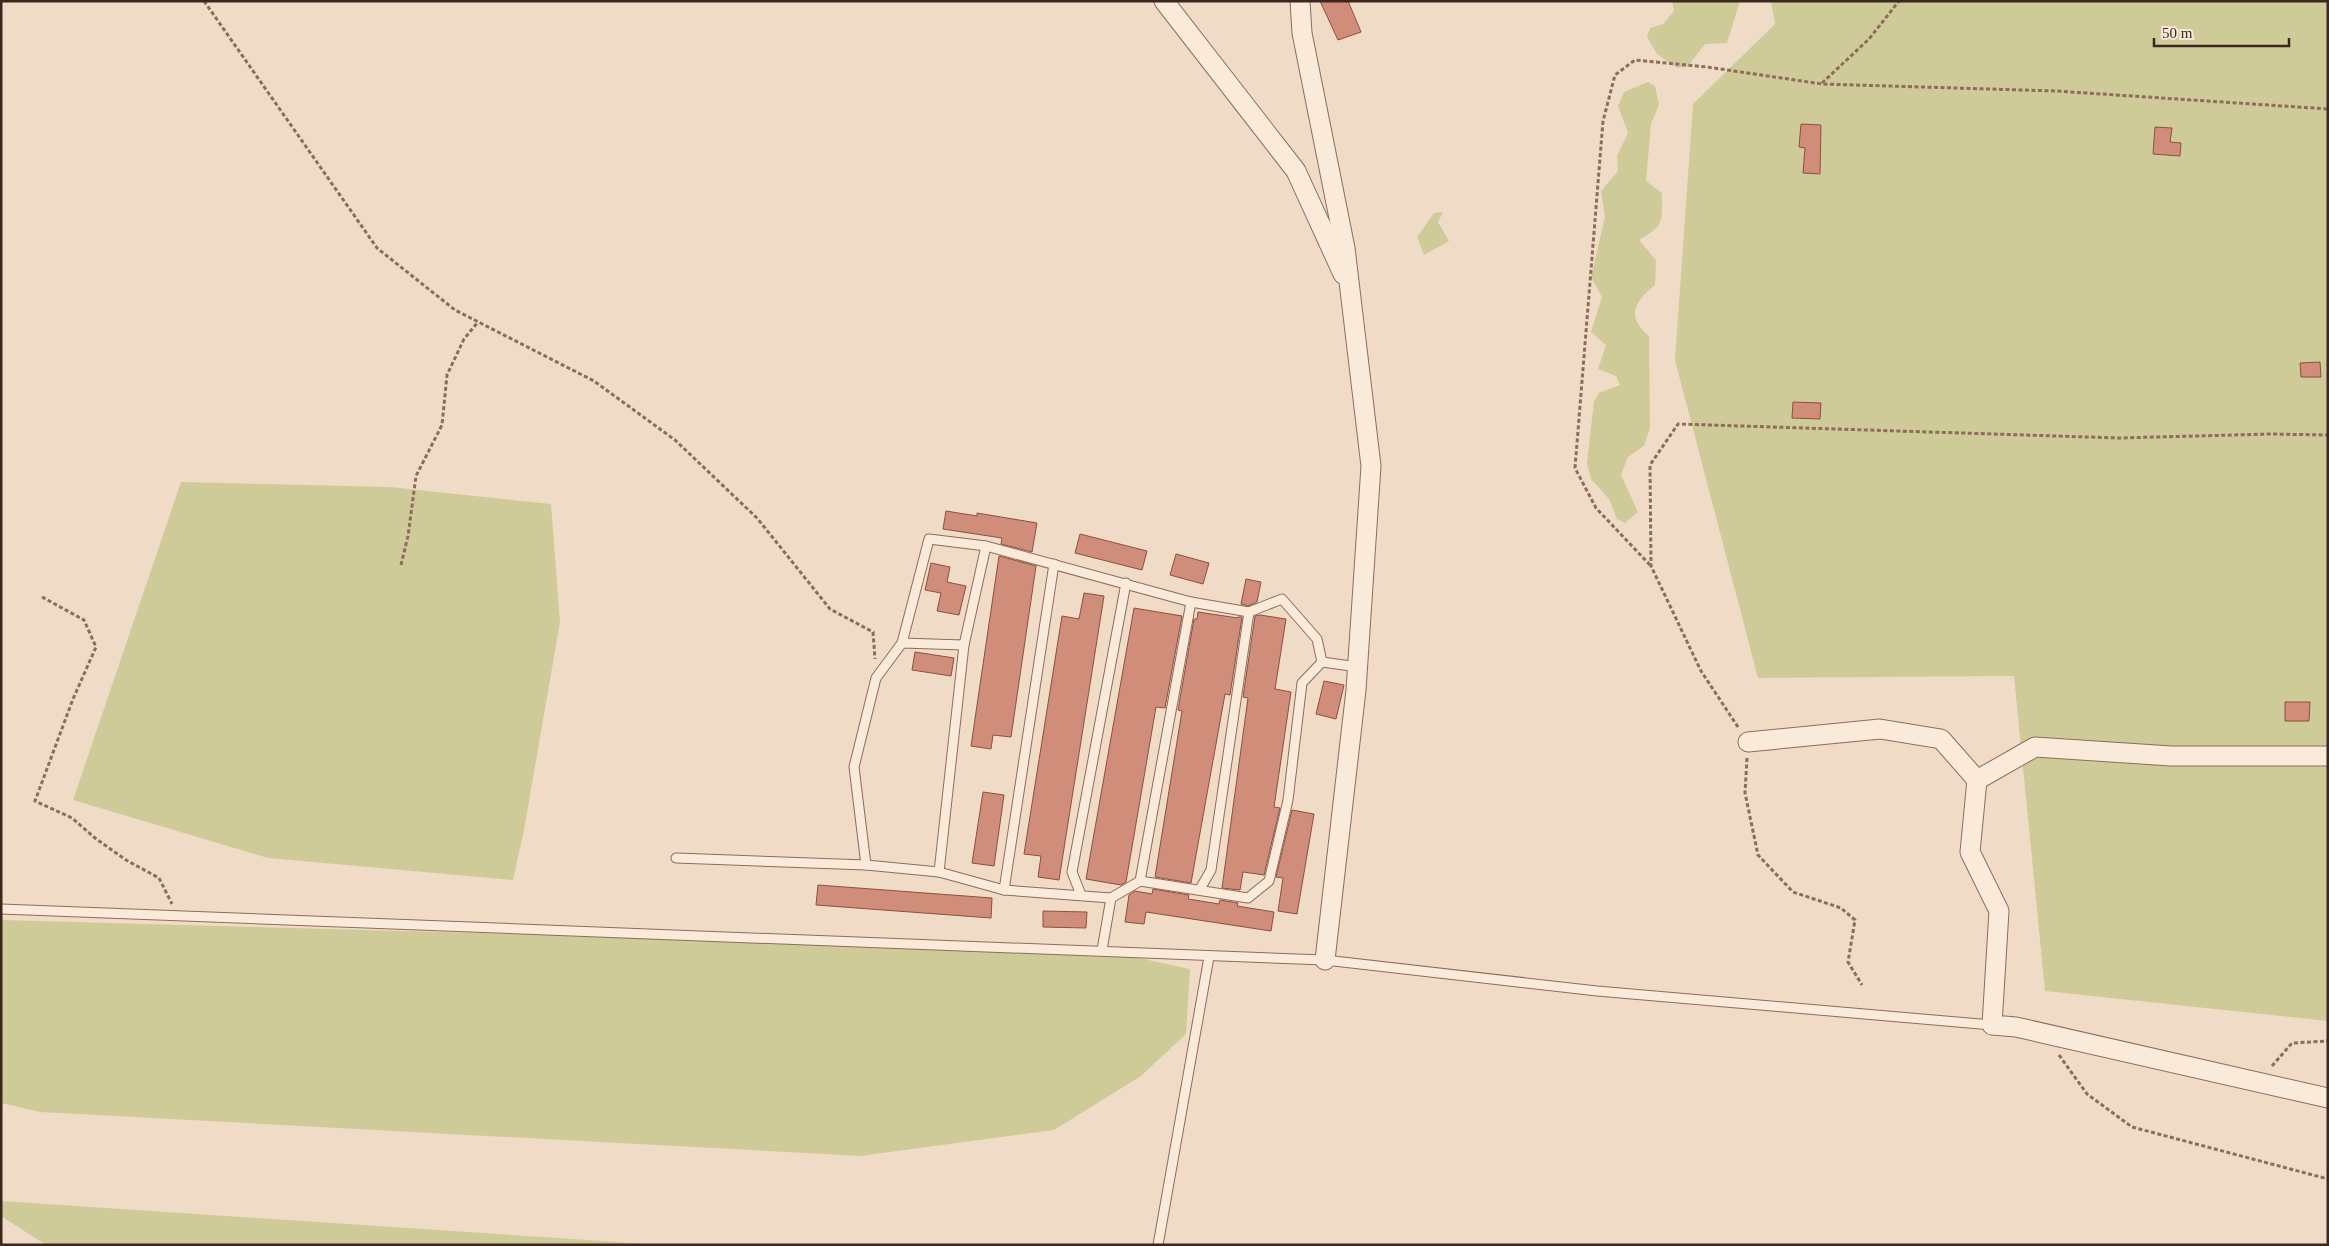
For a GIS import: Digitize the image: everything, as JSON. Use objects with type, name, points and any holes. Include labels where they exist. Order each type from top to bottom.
[{"type":"street","points":[[1164,1],[1296,171],[1350,290]]},
{"type":"street","points":[[1300,1],[1302,33],[1345,248],[1371,466],[1358,667],[1325,960]]},
{"type":"street","points":[[1748,742],[1880,729],[1941,739],[1977,780],[1970,852],[1999,911],[1992,1025],[2016,1027],[2328,1098]]},
{"type":"street","points":[[1977,780],[2034,747],[2171,756],[2328,756]]},
{"type":"lane","points":[[866,865],[854,767],[876,678],[902,643],[929,538],[986,546],[1190,602],[1249,612],[1282,598],[1317,639],[1322,662]]},
{"type":"lane","points":[[939,872],[964,645],[986,546]]},
{"type":"lane","points":[[1004,890],[1054,564]]},
{"type":"lane","points":[[1081,896],[1072,872],[1126,584]]},
{"type":"lane","points":[[1140,881],[1190,602]]},
{"type":"lane","points":[[1200,889],[1211,870],[1249,612]]},
{"type":"lane","points":[[902,643],[964,645]]},
{"type":"lane","points":[[1322,662],[1358,667]]},
{"type":"lane","points":[[676,858],[866,865],[939,872],[1004,890],[1081,896],[1111,898],[1140,881],[1248,898],[1269,881],[1288,800],[1302,683],[1322,662]]},
{"type":"lane","points":[[1102,950],[1111,898]]},
{"type":"lane","points":[[1,909],[1325,960],[1597,991],[1992,1025]]},
{"type":"lane","points":[[1158,1245],[1209,957]]},
{"type":"path","points":[[204,1],[377,248],[455,310],[594,381],[675,440],[757,518],[830,609],[872,632],[876,678]]},
{"type":"path","points":[[1822,84],[1869,39],[1899,1]]},
{"type":"path","points":[[1862,985],[1848,962],[1856,920],[1841,908],[1793,892],[1758,855],[1745,792],[1748,742],[1701,671],[1650,566],[1596,508],[1575,468],[1603,122],[1615,75],[1635,60],[1822,84],[2056,91],[2328,109]]},
{"type":"path","points":[[401,565],[408,536],[416,476],[442,425],[447,375],[464,339],[478,322]]},
{"type":"path","points":[[1650,566],[1650,465],[1678,424],[2119,438],[2271,434],[2328,435]]},
{"type":"path","points":[[42,597],[84,620],[96,647],[73,699],[35,801],[72,818],[95,838],[126,860],[159,878],[178,915]]},
{"type":"path","points":[[2043,1033],[2087,1094],[2132,1127],[2328,1179]]},
{"type":"path","points":[[2259,1082],[2292,1043],[2328,1041]]},
{"type":"shaded area","points":[[1672,1],[1740,1],[1727,43],[1705,44],[1687,67],[1677,68],[1657,54],[1647,37],[1650,28],[1663,24],[1674,11]]},
{"type":"shaded area","points":[[1771,1],[2328,1],[2328,1021],[2045,991],[2014,676],[1758,678],[1675,360],[1693,104],[1775,24]]},
{"type":"shaded area","points":[[1648,82],[1655,86],[1659,105],[1651,124],[1646,181],[1662,193],[1662,217],[1654,230],[1639,240],[1656,260],[1655,285],[1642,297],[1635,316],[1637,322],[1649,336],[1650,428],[1644,446],[1628,457],[1621,475],[1638,512],[1625,523],[1617,519],[1609,499],[1591,479],[1587,463],[1594,401],[1599,393],[1620,385],[1616,376],[1598,369],[1606,345],[1591,332],[1602,297],[1591,277],[1605,217],[1601,191],[1618,171],[1617,156],[1628,133],[1618,106],[1624,92]]},
{"type":"shaded area","points":[[1443,212],[1438,222],[1449,241],[1424,255],[1417,237],[1434,213]]},
{"type":"shaded area","points":[[181,482],[390,487],[551,504],[560,622],[524,830],[513,880],[268,858],[73,800]]},
{"type":"shaded area","points":[[1,920],[1102,950],[1190,969],[1186,1034],[1141,1076],[1054,1130],[860,1156],[40,1112],[1,1103]]},
{"type":"shaded area","points":[[1,1201],[663,1245],[46,1245],[1,1216]]},
{"type":"building","points":[[1320,1],[1348,1],[1361,32],[1338,40]]},
{"type":"building","points":[[1801,124],[1821,125],[1820,174],[1803,173],[1805,148],[1799,147]]},
{"type":"building","points":[[2155,127],[2172,128],[2170,142],[2181,143],[2180,156],[2153,154]]},
{"type":"building","points":[[2320,362],[2321,377],[2301,377],[2300,363]]},
{"type":"building","points":[[1793,402],[1821,403],[1820,419],[1792,418]]},
{"type":"building","points":[[946,511],[977,516],[977,513],[1037,523],[1032,552],[1001,544],[1002,538],[943,529]]},
{"type":"building","points":[[1080,534],[1147,551],[1142,570],[1075,553]]},
{"type":"building","points":[[1176,554],[1209,563],[1203,584],[1170,575]]},
{"type":"building","points":[[999,556],[1036,566],[1011,737],[993,735],[991,749],[971,746]]},
{"type":"building","points":[[931,563],[950,567],[947,582],[966,586],[959,615],[937,611],[941,593],[925,590]]},
{"type":"building","points":[[1246,579],[1261,582],[1257,602],[1248,606],[1241,604]]},
{"type":"building","points":[[1084,593],[1104,596],[1059,880],[1038,877],[1041,856],[1024,854],[1062,616],[1079,619]]},
{"type":"building","points":[[1134,608],[1182,616],[1165,708],[1156,707],[1126,882],[1121,885],[1086,879]]},
{"type":"building","points":[[1198,612],[1242,617],[1230,695],[1225,694],[1191,883],[1155,877],[1182,711],[1178,710],[1194,619],[1197,619]]},
{"type":"building","points":[[1255,616],[1286,619],[1275,689],[1291,692],[1274,807],[1280,808],[1264,875],[1243,872],[1240,890],[1222,888],[1248,698],[1243,697]]},
{"type":"building","points":[[915,652],[954,658],[951,676],[912,670]]},
{"type":"building","points":[[1324,681],[1344,685],[1336,719],[1316,714]]},
{"type":"building","points":[[2285,702],[2310,702],[2309,721],[2285,721]]},
{"type":"building","points":[[983,792],[1004,795],[994,866],[972,863]]},
{"type":"building","points":[[1292,810],[1314,814],[1297,914],[1278,911],[1283,878],[1276,877]]},
{"type":"building","points":[[818,885],[992,898],[991,918],[816,905]]},
{"type":"building","points":[[1153,889],[1189,895],[1188,899],[1219,904],[1220,900],[1238,903],[1237,906],[1274,912],[1271,931],[1146,912],[1144,924],[1125,922],[1129,895],[1135,891],[1152,894]]},
{"type":"building","points":[[1043,911],[1087,912],[1086,928],[1043,927]]}]
